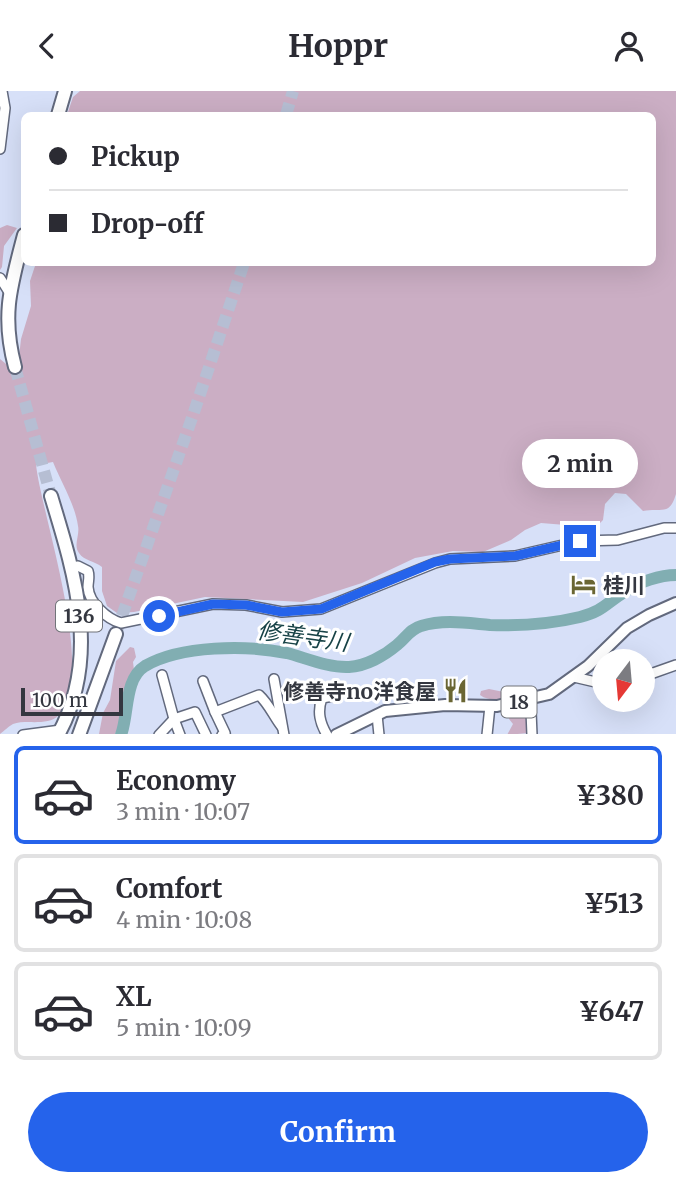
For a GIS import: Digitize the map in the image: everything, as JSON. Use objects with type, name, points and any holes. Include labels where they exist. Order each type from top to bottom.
[{"type":"highway","points":[[59,112],[65,91]]},
{"type":"highway","points":[[15,367],[7,331],[9,292],[21,246]]},
{"type":"highway","name":"136","points":[[51,496],[73,567],[81,633],[81,670],[74,699],[59,732]]},
{"type":"highway","name":"136","points":[[81,731],[116,634]]},
{"type":"main road","name":"18","points":[[336,734],[393,710],[425,706],[510,704],[549,694],[574,677],[627,628],[676,603]]},
{"type":"street","points":[[0,149],[5,108],[2,91]]},
{"type":"street","points":[[0,278],[9,292]]},
{"type":"street","points":[[73,567],[88,571],[88,591],[93,601],[107,617],[121,623],[213,604],[246,605],[282,612],[321,609],[421,567],[450,559],[515,556],[580,541],[618,541],[664,528],[676,528]]},
{"type":"street","points":[[655,672],[676,665]]},
{"type":"street","points":[[162,675],[180,734]]},
{"type":"street","points":[[574,677],[592,681]]},
{"type":"street","points":[[274,679],[283,731]]},
{"type":"street","points":[[203,681],[225,734]]},
{"type":"street","points":[[327,734],[320,722],[322,698],[333,696],[336,692]]},
{"type":"street","points":[[215,712],[259,695],[265,701],[269,715],[283,731]]},
{"type":"street","points":[[510,704],[517,709],[531,711],[532,734]]},
{"type":"street","points":[[487,734],[490,706]]},
{"type":"street","points":[[159,734],[174,719],[195,712],[206,734]]},
{"type":"street","points":[[377,715],[379,734]]},
{"type":"street","points":[[23,734],[59,732]]},
{"type":"shaded area","points":[[80,91],[676,91],[676,494],[671,506],[664,510],[643,511],[626,494],[615,493],[605,504],[603,520],[598,525],[590,527],[541,523],[483,552],[453,551],[415,558],[362,583],[303,602],[205,597],[117,613],[107,606],[102,591],[102,567],[81,556],[77,550],[76,518],[53,462],[36,465],[70,632],[72,666],[69,695],[59,715],[54,719],[13,724],[0,734],[0,359],[11,368],[18,366],[21,339],[31,306],[30,281],[35,266],[656,266],[656,112],[68,112],[73,97]]},
{"type":"shaded area","points":[[7,225],[17,228],[4,246],[0,270],[0,228]]},
{"type":"shaded area","points":[[130,647],[134,648],[136,657],[125,697],[122,721],[115,734],[99,734],[103,713],[110,700],[116,661]]},
{"type":"shaded area","points":[[489,689],[515,696],[497,700],[480,695],[481,691]]},
{"type":"shaded area","points":[[522,710],[527,720],[528,733],[508,734],[513,724],[509,719],[511,712]]},
{"type":"waterway","name":"修善寺川","points":[[121,734],[130,688],[138,672],[160,659],[177,654],[234,648],[271,650],[334,666],[349,667],[381,657],[421,626],[447,622],[524,625],[580,617],[595,612],[643,582],[676,575]]},
{"type":"tunnel","points":[[287,112],[293,91]]},
{"type":"tunnel","points":[[116,633],[243,266]]},
{"type":"tunnel","points":[[15,367],[51,496]]},
{"type":"place","name":"桂川","points":[[583,585]]},
{"type":"place","name":"修善寺no洋食屋","points":[[456,691]]},
{"type":"route","points":[[159,616],[228,603],[282,612],[321,609],[435,562],[515,556],[580,541]]}]
